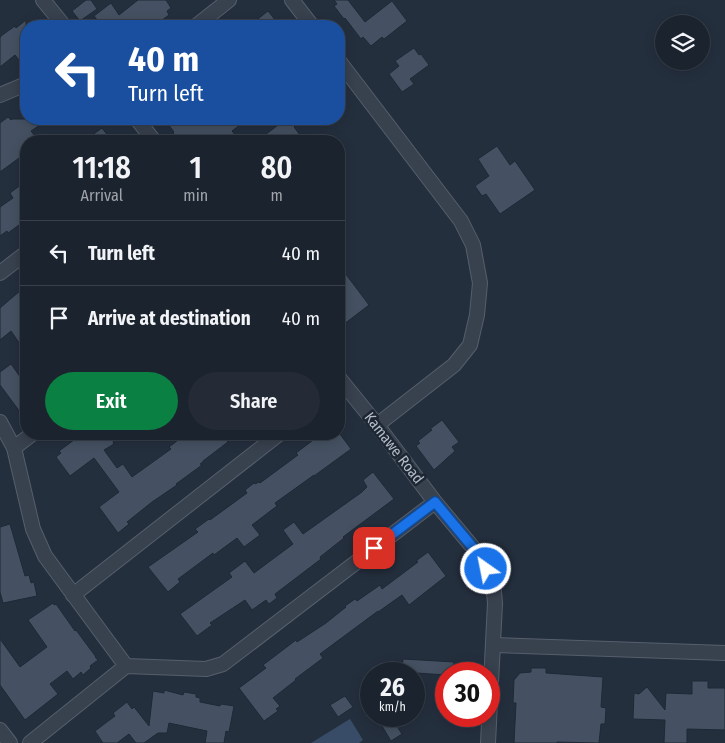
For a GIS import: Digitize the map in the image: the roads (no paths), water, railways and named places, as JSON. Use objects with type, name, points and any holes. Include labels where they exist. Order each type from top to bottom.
[{"type":"street","points":[[43,0],[59,20]]},
{"type":"street","points":[[204,20],[229,0]]},
{"type":"street","points":[[292,0],[307,20]]},
{"type":"street","points":[[345,69],[461,221],[473,245],[480,283],[477,315],[470,345],[454,365],[377,425]]},
{"type":"street","points":[[0,95],[20,87]]},
{"type":"street","points":[[142,125],[149,135]]},
{"type":"street","points":[[0,273],[20,258]]},
{"type":"street","name":"Kamawe Road","points":[[345,389],[377,425],[435,502],[480,556],[492,581],[495,603],[488,743]]},
{"type":"street","points":[[0,422],[14,448],[33,529],[45,556],[126,666]]},
{"type":"street","points":[[14,448],[24,440]]},
{"type":"street","points":[[74,596],[271,440]]},
{"type":"street","points":[[36,741],[126,666],[206,669],[223,664],[435,502]]},
{"type":"street","points":[[493,645],[725,653]]},
{"type":"street","points":[[0,730],[10,743]]},
{"type":"water","points":[[350,719],[363,740],[359,743],[311,743]]}]
